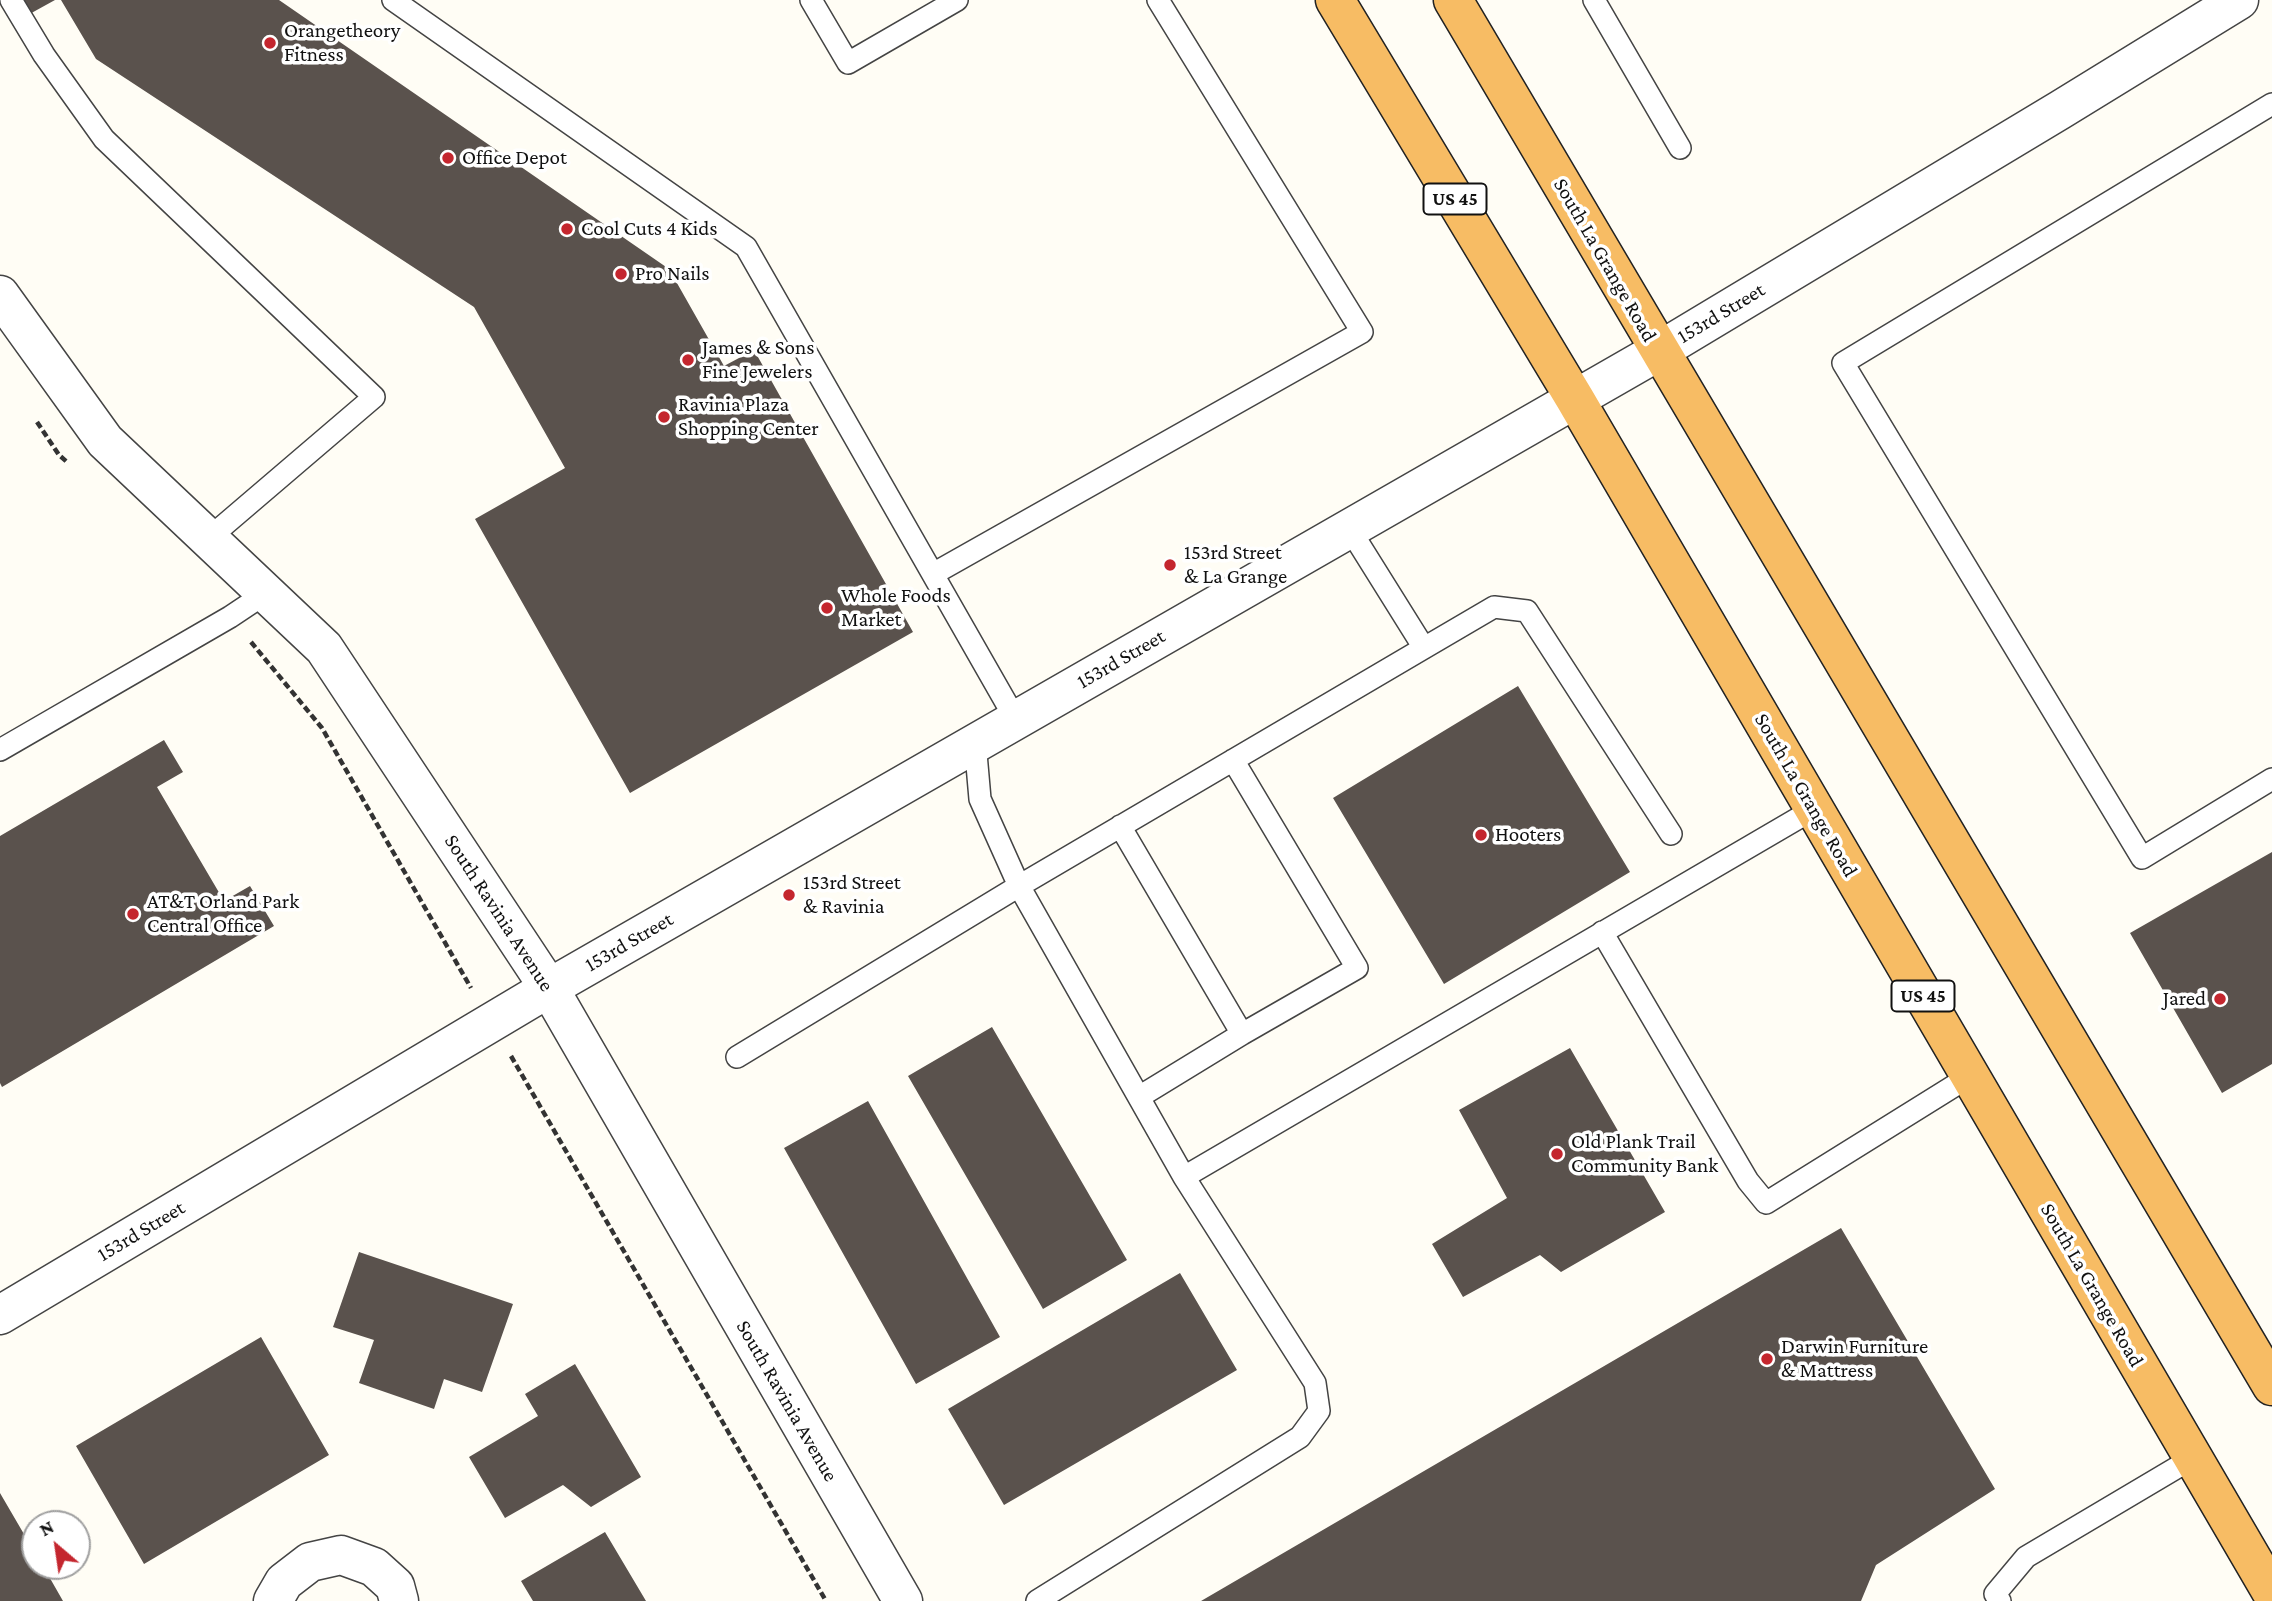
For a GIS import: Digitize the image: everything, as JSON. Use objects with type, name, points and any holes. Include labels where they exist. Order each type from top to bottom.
[{"type":"highway","name":"South La Grange Road","points":[[1335,0],[1575,399],[2272,1593]]},
{"type":"highway","name":"South La Grange Road","points":[[1453,0],[2272,1386]]},
{"type":"street","name":"153rd Street","points":[[0,1315],[549,988],[1659,351],[2239,0]]},
{"type":"street","name":"South Ravinia Avenue","points":[[0,295],[106,440],[324,648],[549,988],[903,1601]]},
{"type":"street","points":[[272,1601],[284,1582],[310,1562],[341,1555],[374,1567],[395,1586],[399,1601]]},
{"type":"lane","points":[[11,0],[44,55],[104,139],[374,397],[209,538]]},
{"type":"lane","points":[[393,0],[746,247],[1016,720]]},
{"type":"lane","points":[[811,0],[848,63],[957,0]]},
{"type":"lane","points":[[933,574],[1362,332],[1158,0]]},
{"type":"lane","points":[[1594,0],[1680,148]]},
{"type":"lane","points":[[2272,104],[1843,363],[2142,858],[2272,779]]},
{"type":"lane","points":[[1349,528],[1424,648]]},
{"type":"lane","points":[[0,750],[230,617],[266,593]]},
{"type":"lane","points":[[737,1056],[1120,826],[1494,607],[1527,611],[1671,834]]},
{"type":"lane","points":[[975,742],[980,799],[1019,886],[1184,1177],[1315,1383],[1319,1411],[1300,1437],[1037,1601]]},
{"type":"lane","points":[[1139,1097],[1357,968],[1233,760]]},
{"type":"lane","points":[[1184,1177],[1814,808]]},
{"type":"lane","points":[[1120,826],[1242,1034]]},
{"type":"lane","points":[[1602,932],[1748,1181],[1766,1203],[1969,1076]]},
{"type":"lane","points":[[1991,1599],[2026,1557],[2193,1458]]},
{"type":"path","points":[[37,421],[69,464]]},
{"type":"path","points":[[230,617],[322,728],[462,971]]},
{"type":"path","points":[[524,1079],[825,1601]]},
{"type":"building","points":[[17,0],[55,0],[26,16]]},
{"type":"building","name":"Ravinia Plaza Shopping Center","points":[[61,0],[279,0],[669,269],[724,366],[754,350],[913,632],[630,793],[475,519],[565,468],[474,307],[96,59]]},
{"type":"building","name":"Hooters","points":[[1518,686],[1630,872],[1444,984],[1333,798]]},
{"type":"building","name":"AT&T Orland Park Central Office","points":[[164,740],[183,772],[157,787],[224,901],[250,886],[274,926],[2,1087],[0,836]]},
{"type":"building","name":"Jared","points":[[2272,852],[2272,1064],[2222,1093],[2130,933]]},
{"type":"building","points":[[992,1027],[1127,1260],[1043,1309],[908,1076]]},
{"type":"building","name":"Old Plank Trail Community Bank","points":[[1570,1048],[1665,1212],[1561,1272],[1540,1255],[1463,1297],[1432,1244],[1507,1198],[1459,1110]]},
{"type":"building","points":[[868,1101],[1000,1337],[916,1384],[784,1148]]},
{"type":"building","name":"Darwin Furniture & Mattress","points":[[1841,1228],[1995,1489],[1876,1565],[1861,1601],[1201,1601]]},
{"type":"building","points":[[359,1252],[513,1304],[482,1392],[444,1379],[434,1409],[359,1383],[374,1340],[333,1327]]},
{"type":"building","points":[[1180,1273],[1237,1370],[1004,1505],[948,1409]]},
{"type":"building","points":[[261,1337],[329,1455],[144,1564],[76,1446]]},
{"type":"building","points":[[575,1364],[641,1477],[591,1507],[563,1485],[505,1518],[469,1457],[538,1416],[525,1394]]},
{"type":"building","points":[[0,1493],[21,1529],[21,1580],[51,1580],[63,1601],[0,1601]]},
{"type":"building","points":[[605,1532],[646,1601],[533,1601],[521,1581]]},
{"type":"place","name":"Orangetheory Fitness","points":[[270,43]]},
{"type":"place","name":"Office Depot","points":[[448,158]]},
{"type":"place","name":"Cool Cuts 4 Kids","points":[[567,229]]},
{"type":"place","name":"Pro Nails","points":[[621,274]]},
{"type":"place","name":"James & Sons Fine Jewelers","points":[[688,360]]},
{"type":"place","name":"Ravinia Plaza Shopping Center","points":[[664,417]]},
{"type":"place","name":"153rd Street & La Grange","points":[[1170,565]]},
{"type":"place","name":"Whole Foods Market","points":[[827,608]]},
{"type":"place","name":"Hooters","points":[[1481,835]]},
{"type":"place","name":"153rd Street & Ravinia","points":[[789,895]]},
{"type":"place","name":"AT&T Orland Park Central Office","points":[[133,914]]},
{"type":"place","name":"Jared","points":[[2220,999]]},
{"type":"place","name":"Old Plank Trail Community Bank","points":[[1557,1154]]},
{"type":"place","name":"Darwin Furniture & Mattress","points":[[1767,1359]]}]
